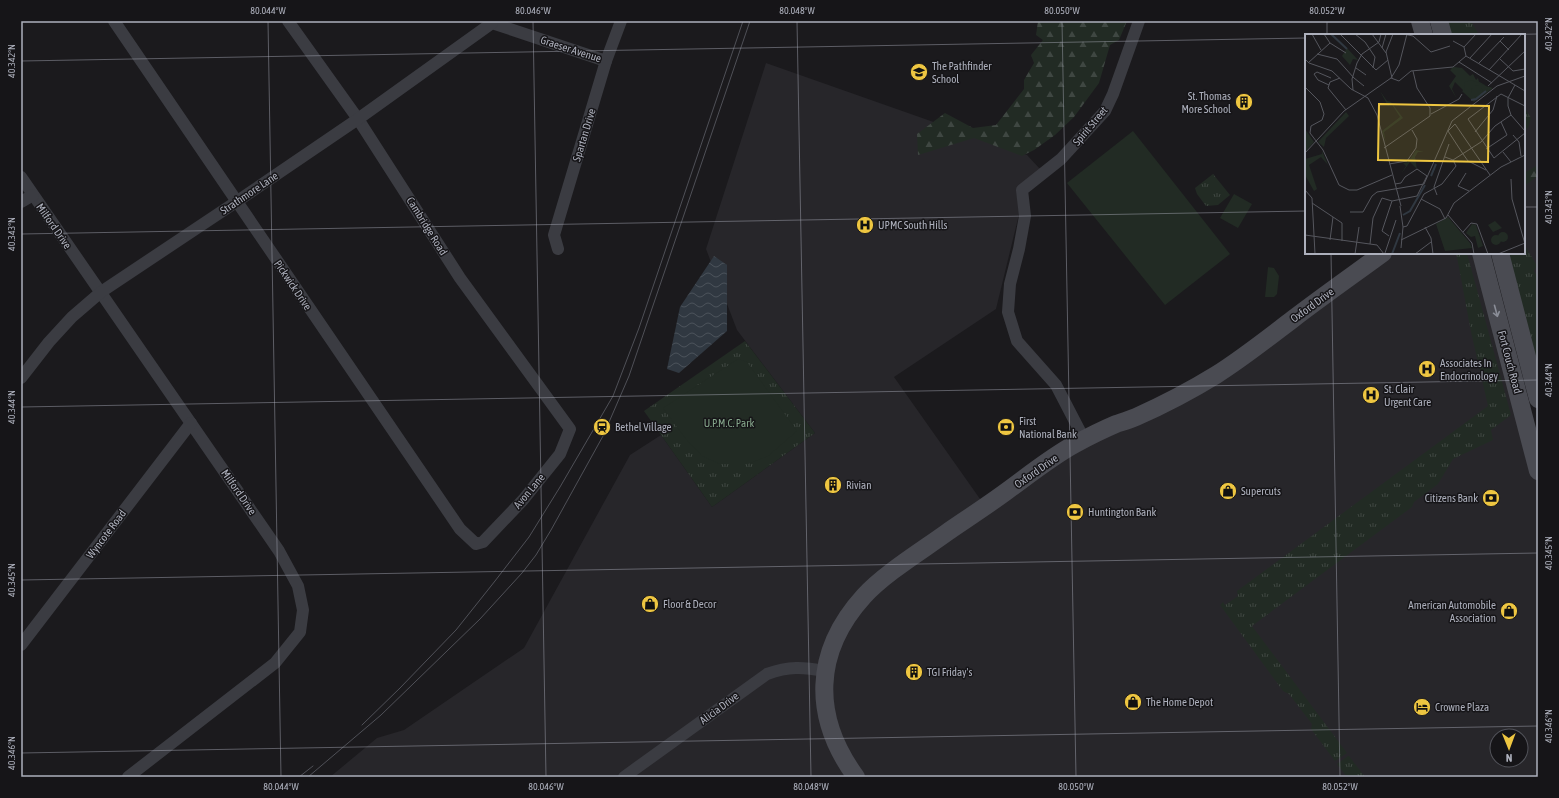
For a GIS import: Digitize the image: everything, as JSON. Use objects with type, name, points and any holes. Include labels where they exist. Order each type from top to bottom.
[{"type":"street","name":"Pickwick Drive","points":[[114,21],[460,529],[476,544]]},
{"type":"street","name":"Cambridge Road","points":[[288,21],[358,118],[460,278],[570,429]]},
{"type":"street","name":"Spartan Drive","points":[[558,249],[554,235],[606,61],[620,21]]},
{"type":"street","name":"Spirit Street","points":[[1084,439],[1056,385],[1017,341],[1008,312],[1010,284],[1019,249],[1025,216],[1022,190],[1060,159],[1105,111],[1113,94],[1139,21]]},
{"type":"street","points":[[1420,21],[1424,34]]},
{"type":"street","points":[[1439,21],[1443,34]]},
{"type":"street","name":"Strathmore Lane","points":[[21,378],[49,342],[72,316],[101,292],[358,118],[492,22]]},
{"type":"street","name":"Graeser Avenue","points":[[492,22],[606,61]]},
{"type":"street","name":"Milford Drive","points":[[21,177],[279,551],[298,586],[302,610],[300,632],[276,663],[128,777]]},
{"type":"street","points":[[21,202],[32,195]]},
{"type":"street","name":"Oxford Drive","points":[[856,777],[839,752],[830,728],[825,698],[825,671],[831,646],[839,629],[864,595],[878,583],[1050,460],[1084,439],[1118,423],[1133,419],[1192,389],[1217,374],[1259,345],[1382,254]]},
{"type":"street","name":"Fort Couch Road","points":[[1481,254],[1538,471]]},
{"type":"street","name":"Fort Couch Road","points":[[1500,254],[1538,399]]},
{"type":"street","name":"Wyncote Road","points":[[21,646],[191,423]]},
{"type":"street","name":"Avon Lane","points":[[476,544],[483,542],[523,500],[560,454],[570,429]]},
{"type":"street","name":"Alicia Drive","points":[[624,777],[767,674],[778,670],[798,667],[825,671]]},
{"type":"shaded area","points":[[1439,21],[1538,21],[1538,399],[1524,254],[1525,34],[1443,34]]},
{"type":"shaded area","points":[[766,63],[1027,155],[1040,169],[1022,202],[996,309],[894,377],[985,506],[1005,492],[1192,389],[1382,254],[1481,254],[1538,471],[1538,777],[330,777],[377,738],[404,730],[524,648],[630,455],[661,435],[712,507],[815,433],[737,330],[706,249]]},
{"type":"green space","points":[[1038,21],[1127,21],[1119,40],[1110,45],[1099,83],[1074,117],[1055,135],[1034,150],[1022,156],[974,138],[918,155],[917,134],[945,113],[973,128],[996,125],[1024,89],[1024,80],[1034,63],[1031,55],[1043,40],[1036,35]]},
{"type":"green space","points":[[1446,21],[1471,21],[1478,34],[1450,34]]},
{"type":"green space","points":[[1525,109],[1531,118],[1528,128],[1525,130]]},
{"type":"green space","points":[[1133,131],[1230,254],[1165,305],[1067,183]]},
{"type":"green space","points":[[1538,165],[1538,176],[1525,185],[1525,172]]},
{"type":"green space","points":[[1213,174],[1230,195],[1218,205],[1206,206],[1197,194],[1195,188]]},
{"type":"green space","points":[[1234,194],[1252,204],[1238,228],[1220,218]]},
{"type":"green space","points":[[1525,246],[1537,266],[1534,271],[1538,278],[1538,374],[1507,254],[1525,254]]},
{"type":"green space","points":[[1456,254],[1467,254],[1511,415],[1491,430],[1493,440],[1453,459],[1438,484],[1414,502],[1412,507],[1252,626],[1347,753],[1335,761],[1311,729],[1312,724],[1289,694],[1283,691],[1220,605],[1223,602],[1225,605],[1238,596],[1237,591],[1488,406],[1471,332]]},
{"type":"green space","points":[[1268,267],[1274,268],[1279,276],[1277,294],[1274,297],[1265,297]]},
{"type":"green space","name":"U.P.M.C. Park","points":[[745,341],[815,433],[712,507],[644,411]]},
{"type":"green space","points":[[738,359],[747,362],[797,431],[768,456],[748,464],[720,464],[702,456],[686,439],[663,408]]},
{"type":"green space","points":[[1348,756],[1365,777],[1347,777],[1337,764]]},
{"type":"water","points":[[714,256],[727,265],[727,331],[679,373],[667,369],[680,307]]},
{"type":"tram line","points":[[362,725],[456,630],[529,537],[613,396],[639,328],[743,21]]},
{"type":"tram line","points":[[308,777],[381,715],[480,619],[522,573],[536,555],[551,530],[603,436],[629,376],[750,21]]},
{"type":"tram line","points":[[299,777],[313,766]]},
{"type":"place","name":"The Pathfinder School","points":[[919,72]]},
{"type":"place","name":"St. Thomas More School","points":[[1244,102]]},
{"type":"place","name":"UPMC South Hills","points":[[865,225]]},
{"type":"place","name":"Associates In Endocrinology","points":[[1427,369]]},
{"type":"place","name":"St. Clair Urgent Care","points":[[1371,395]]},
{"type":"place","name":"Bethel Village","points":[[602,427]]},
{"type":"place","name":"First National Bank","points":[[1006,427]]},
{"type":"place","name":"Rivian","points":[[833,485]]},
{"type":"place","name":"Supercuts","points":[[1228,491]]},
{"type":"place","name":"Citizens Bank","points":[[1491,498]]},
{"type":"place","name":"Huntington Bank","points":[[1075,512]]},
{"type":"place","name":"Floor & Decor","points":[[650,604]]},
{"type":"place","name":"American Automobile Association","points":[[1509,611]]},
{"type":"place","name":"TGI Friday's","points":[[914,672]]},
{"type":"place","name":"The Home Depot","points":[[1133,702]]},
{"type":"place","name":"Crowne Plaza","points":[[1422,707]]}]
